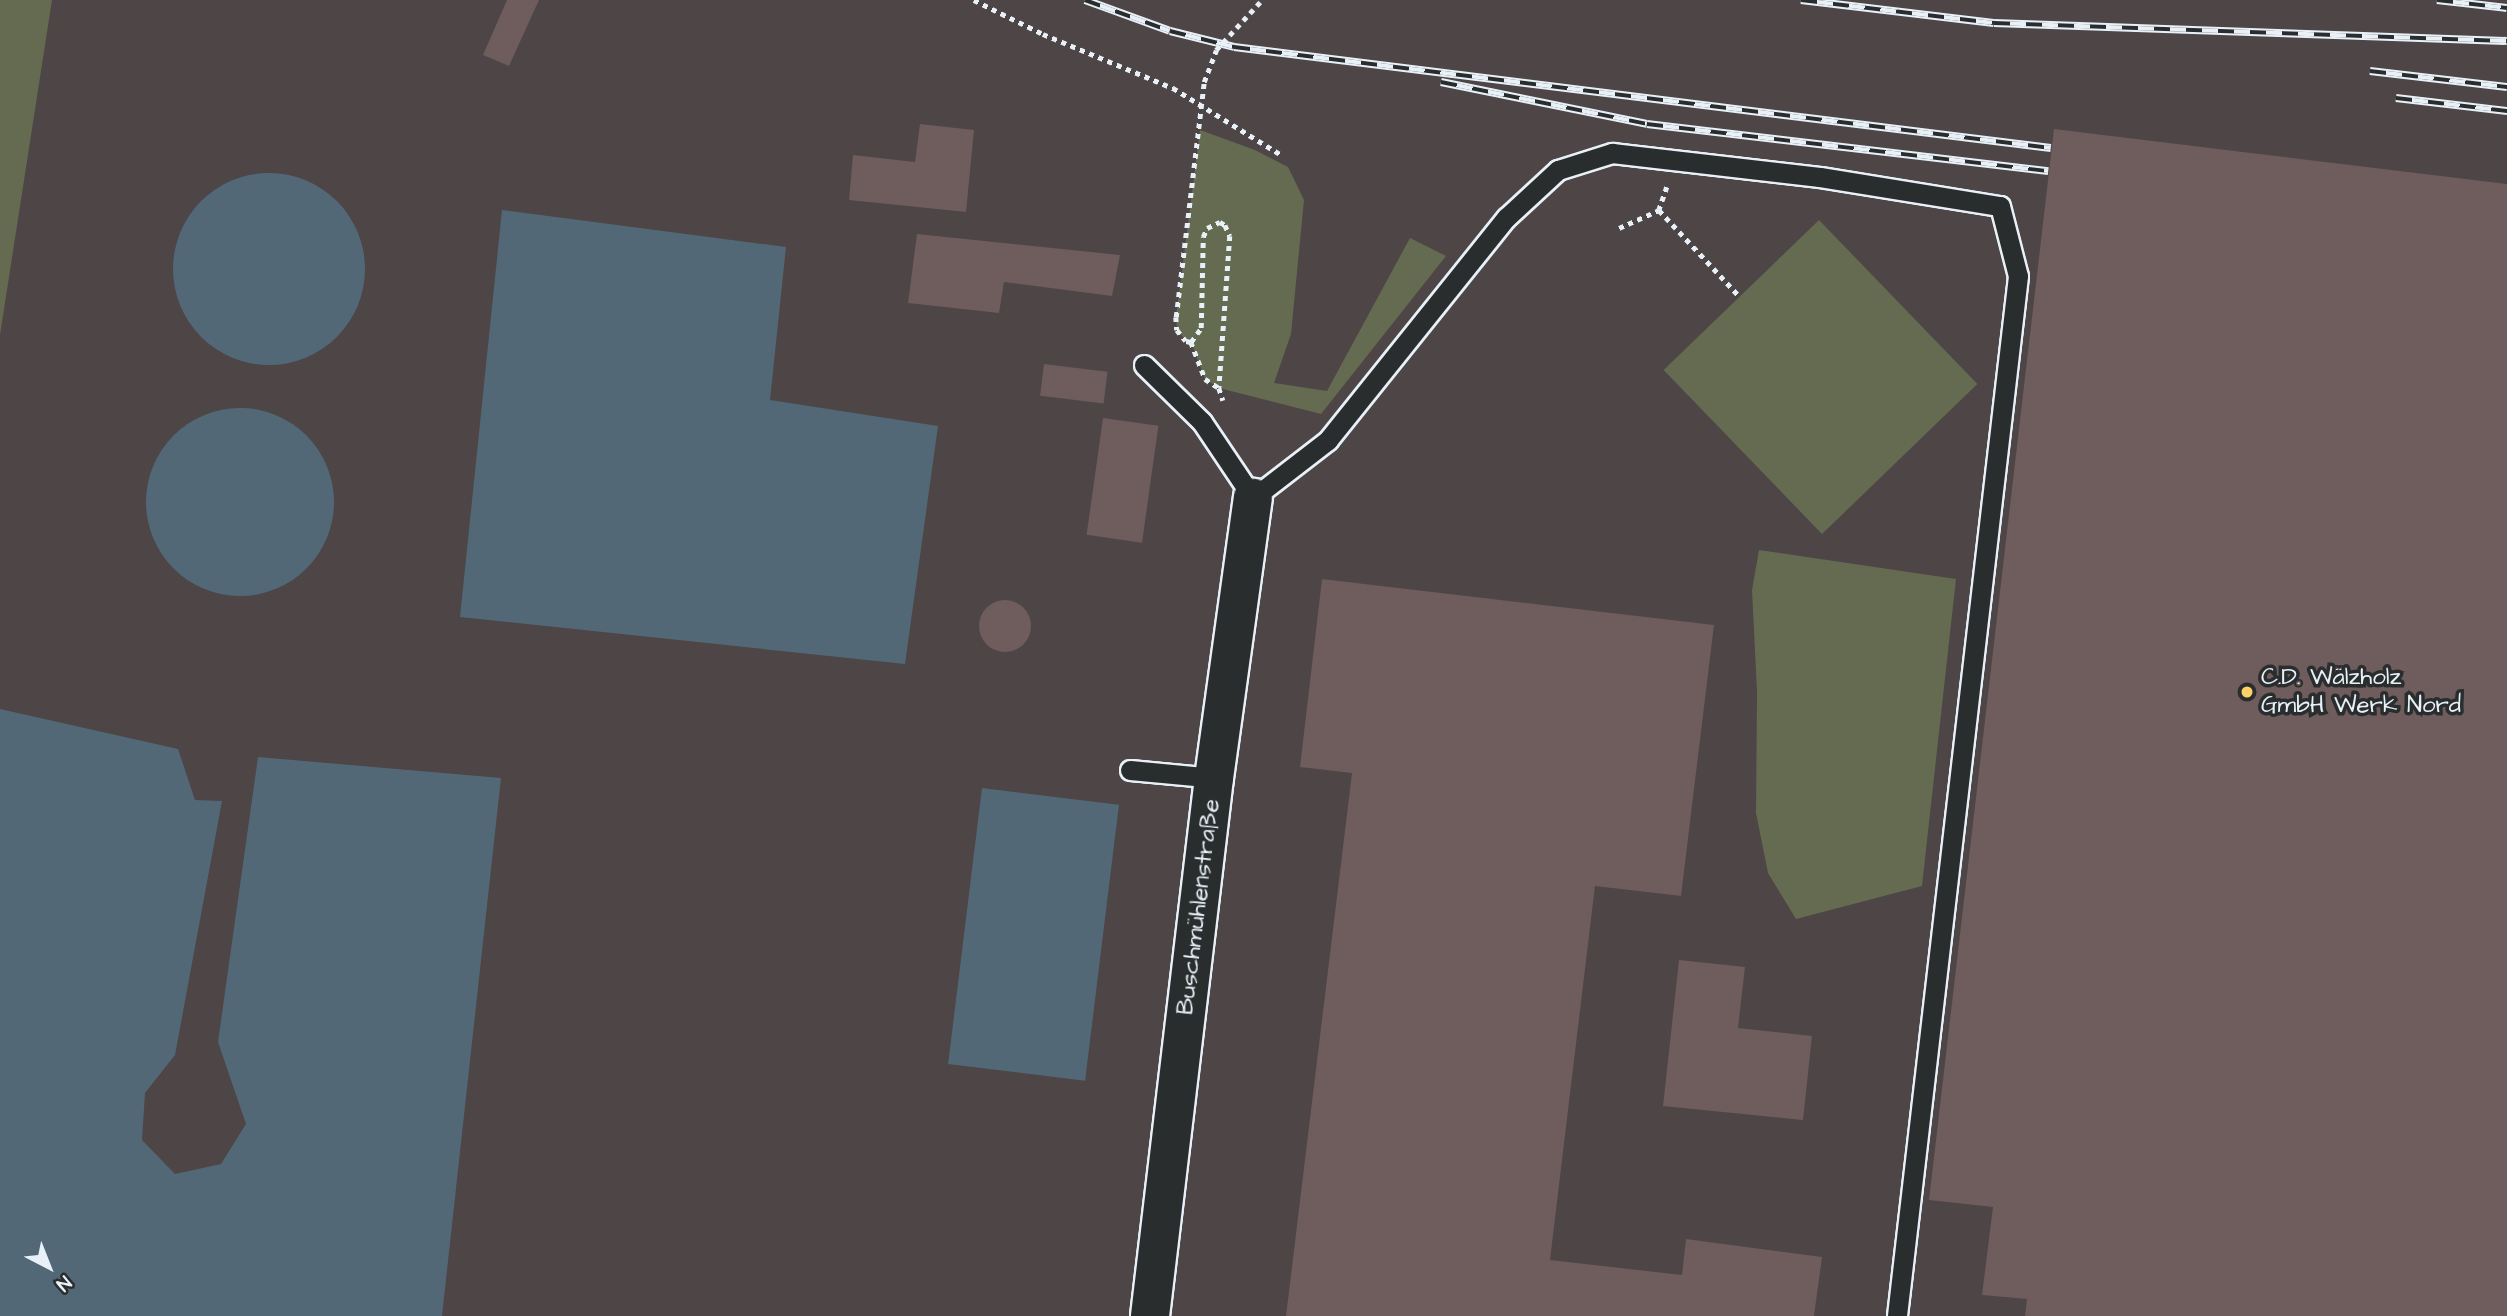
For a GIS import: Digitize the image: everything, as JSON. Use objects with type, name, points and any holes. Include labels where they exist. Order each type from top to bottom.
[{"type":"street","name":"Buschmühlenstraße","points":[[1150,1316],[1214,778],[1253,498]]},
{"type":"lane","points":[[1144,365],[1202,422],[1253,498],[1328,440],[1506,218],[1558,170],[1612,153],[1820,177],[2000,205],[2018,276],[1897,1316]]},
{"type":"lane","points":[[1130,770],[1214,778]]},
{"type":"path","points":[[974,0],[1043,34],[1173,88],[1280,153]]},
{"type":"path","points":[[1191,342],[1201,328],[1203,237],[1207,228],[1220,222],[1225,225],[1230,236],[1219,388],[1205,379],[1191,342],[1181,336],[1176,317],[1204,82],[1216,50],[1262,0]]},
{"type":"path","points":[[1619,228],[1659,210],[1676,160]]},
{"type":"path","points":[[1659,210],[1740,297]]},
{"type":"shaded area","points":[[0,0],[2507,0],[2507,1316],[0,1316]]},
{"type":"green space","points":[[0,0],[52,0],[0,335]]},
{"type":"green space","points":[[1200,130],[1255,150],[1288,167],[1304,200],[1291,334],[1274,383],[1327,391],[1410,238],[1446,256],[1321,414],[1219,388],[1205,379],[1191,342],[1186,341],[1177,330],[1176,317]]},
{"type":"green space","points":[[1819,220],[1977,384],[1822,534],[1664,370]]},
{"type":"green space","points":[[1759,550],[1956,579],[1922,886],[1796,919],[1768,873],[1756,813],[1757,692],[1752,590]]},
{"type":"water","points":[[269,173],[306,181],[337,201],[357,232],[365,269],[357,306],[337,337],[306,357],[269,365],[232,357],[201,337],[181,306],[173,269],[181,232],[201,201],[232,181]]},
{"type":"water","points":[[502,210],[786,247],[770,400],[938,426],[905,664],[460,617]]},
{"type":"water","points":[[240,408],[276,415],[307,435],[327,466],[334,502],[327,538],[307,569],[276,589],[240,596],[204,589],[173,569],[153,538],[146,502],[153,466],[173,435],[204,415]]},
{"type":"water","points":[[0,709],[178,749],[195,800],[222,801],[175,1055],[145,1093],[142,1140],[175,1174],[221,1164],[246,1124],[218,1042],[258,757],[501,778],[442,1316],[0,1316]]},
{"type":"water","points":[[982,788],[1119,805],[1085,1081],[948,1064]]},
{"type":"building","points":[[507,0],[539,0],[509,66],[483,55]]},
{"type":"building","points":[[920,124],[974,130],[966,212],[849,200],[853,155],[915,162]]},
{"type":"building","name":"C.D. Wälzholz GmbH Werk Nord","points":[[2054,129],[2507,184],[2507,1316],[2025,1316],[2027,1299],[1982,1295],[1993,1207],[1929,1200]]},
{"type":"building","points":[[917,234],[1120,255],[1112,296],[1004,282],[999,313],[908,303]]},
{"type":"building","points":[[1044,364],[1108,372],[1104,404],[1040,396]]},
{"type":"building","points":[[1103,418],[1158,426],[1142,543],[1087,535]]},
{"type":"building","points":[[1322,579],[1714,625],[1681,896],[1595,886],[1550,1260],[1682,1275],[1686,1239],[1822,1257],[1814,1316],[1286,1316],[1352,773],[1300,767]]},
{"type":"building","points":[[1005,600],[1015,602],[1023,608],[1029,616],[1029,636],[1023,644],[1015,650],[1005,652],[995,650],[987,644],[981,636],[979,626],[981,616],[987,608],[995,602]]},
{"type":"building","points":[[1679,960],[1745,967],[1738,1028],[1812,1036],[1803,1120],[1663,1106]]},
{"type":"railway","points":[[1085,0],[1170,31],[1234,47],[2051,148]]},
{"type":"railway","points":[[1801,0],[1994,23],[2507,41]]},
{"type":"railway","points":[[2437,0],[2507,8]]},
{"type":"railway","points":[[2370,71],[2507,87]]},
{"type":"railway","points":[[1441,82],[1647,124],[2048,171]]},
{"type":"railway","points":[[2396,98],[2507,111]]},
{"type":"place","name":"C.D. Wälzholz GmbH Werk Nord","points":[[2247,692]]}]
